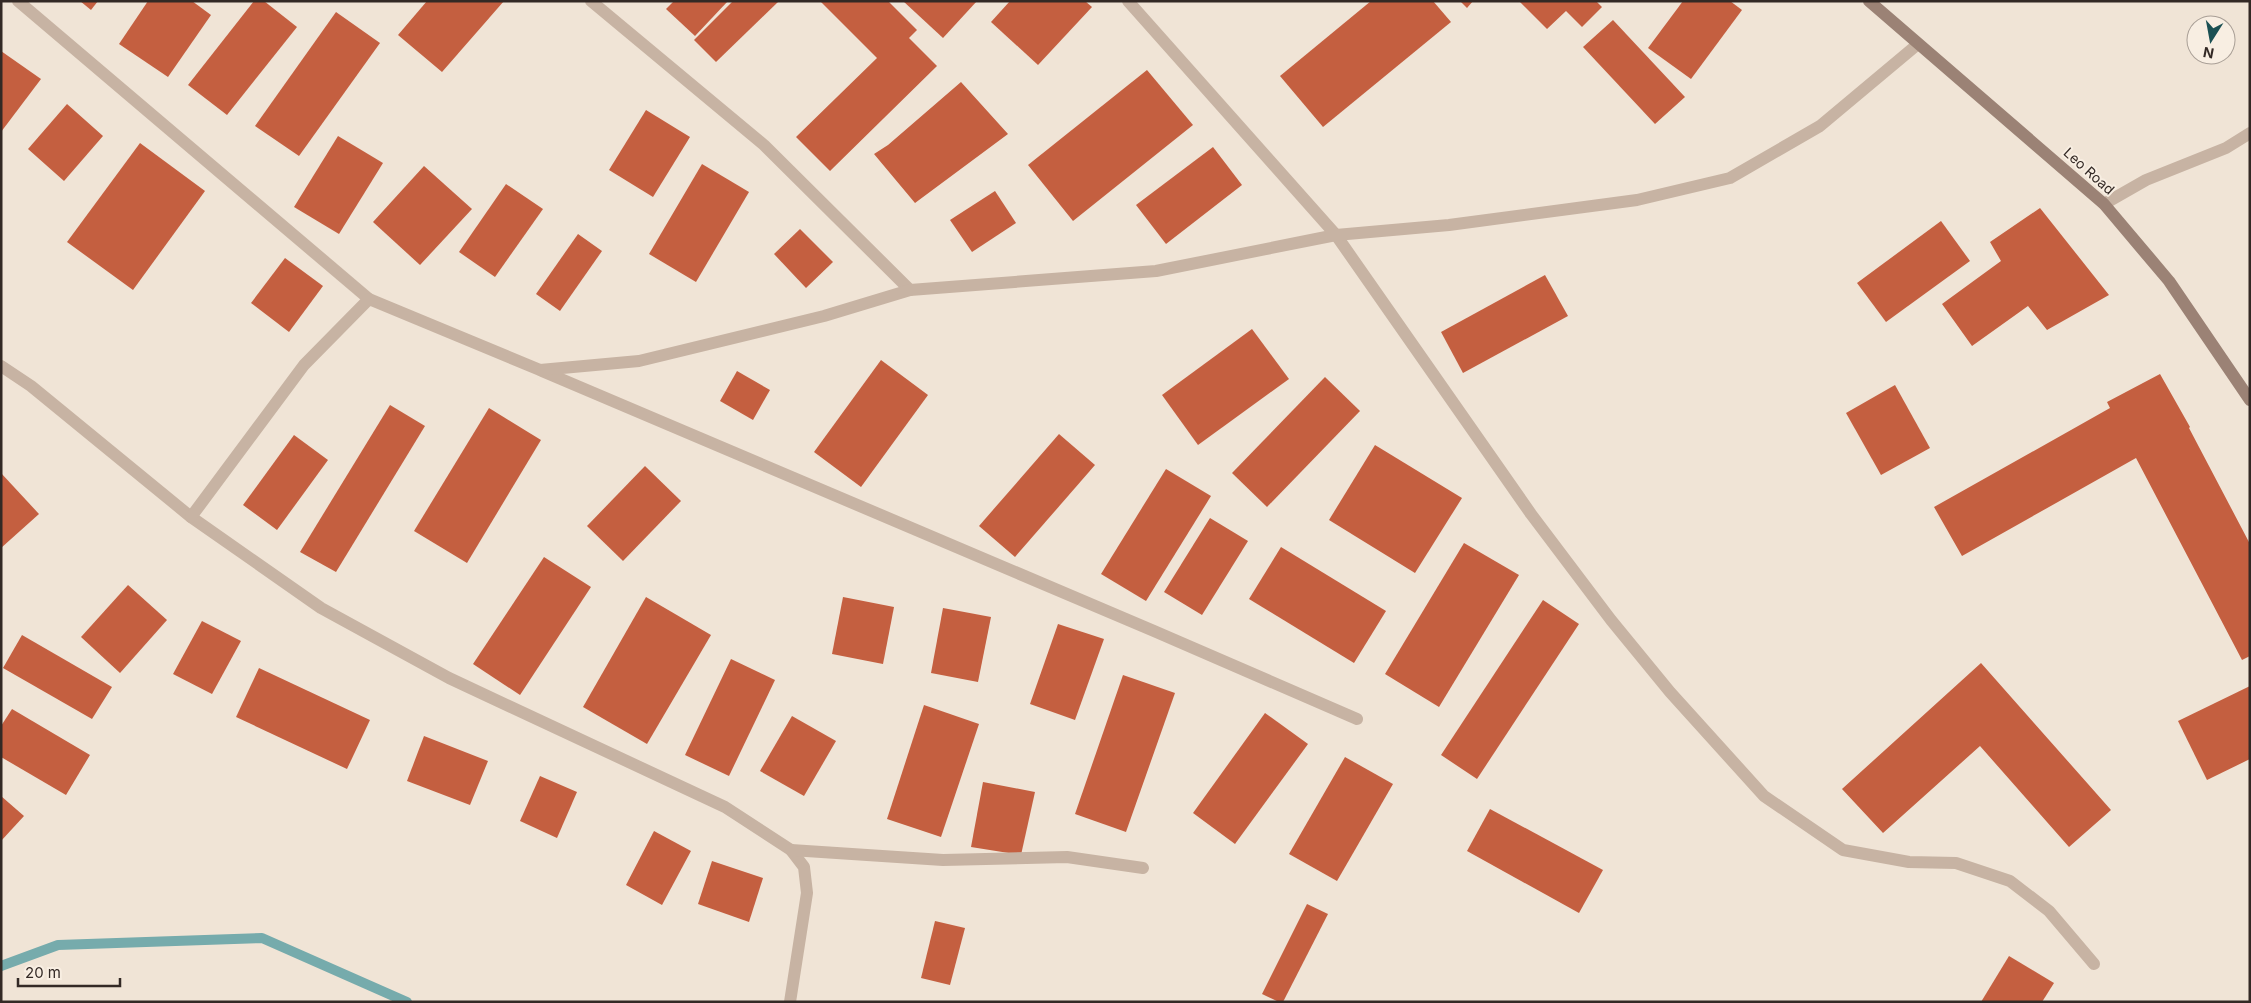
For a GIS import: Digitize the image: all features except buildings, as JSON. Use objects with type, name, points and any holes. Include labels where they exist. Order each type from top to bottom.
[{"type":"street","points":[[18,1],[369,299],[1154,631],[1357,719]]},
{"type":"street","points":[[591,1],[764,145],[910,290]]},
{"type":"street","points":[[1128,1],[1336,234],[1531,514],[1611,620],[1670,692],[1764,796],[1843,850],[1909,862],[1956,863],[2010,880],[2049,911],[2094,964]]},
{"type":"street","name":"Leo Road","points":[[1869,1],[2104,204],[2169,281],[2250,400]]},
{"type":"street","points":[[540,370],[639,361],[824,316],[910,290],[1156,271],[1336,234],[1449,225],[1637,200],[1730,178],[1820,126],[1918,44]]},
{"type":"street","points":[[2104,204],[2146,180],[2226,148],[2250,134]]},
{"type":"street","points":[[192,517],[304,365],[369,299]]},
{"type":"street","points":[[1,366],[31,386],[192,517],[321,608],[449,678],[724,807],[792,850],[804,867],[807,893],[790,1002]]},
{"type":"street","points":[[792,850],[943,860],[1067,856],[1143,868]]},
{"type":"waterway","points":[[1,966],[58,945],[262,938],[407,1002]]}]
